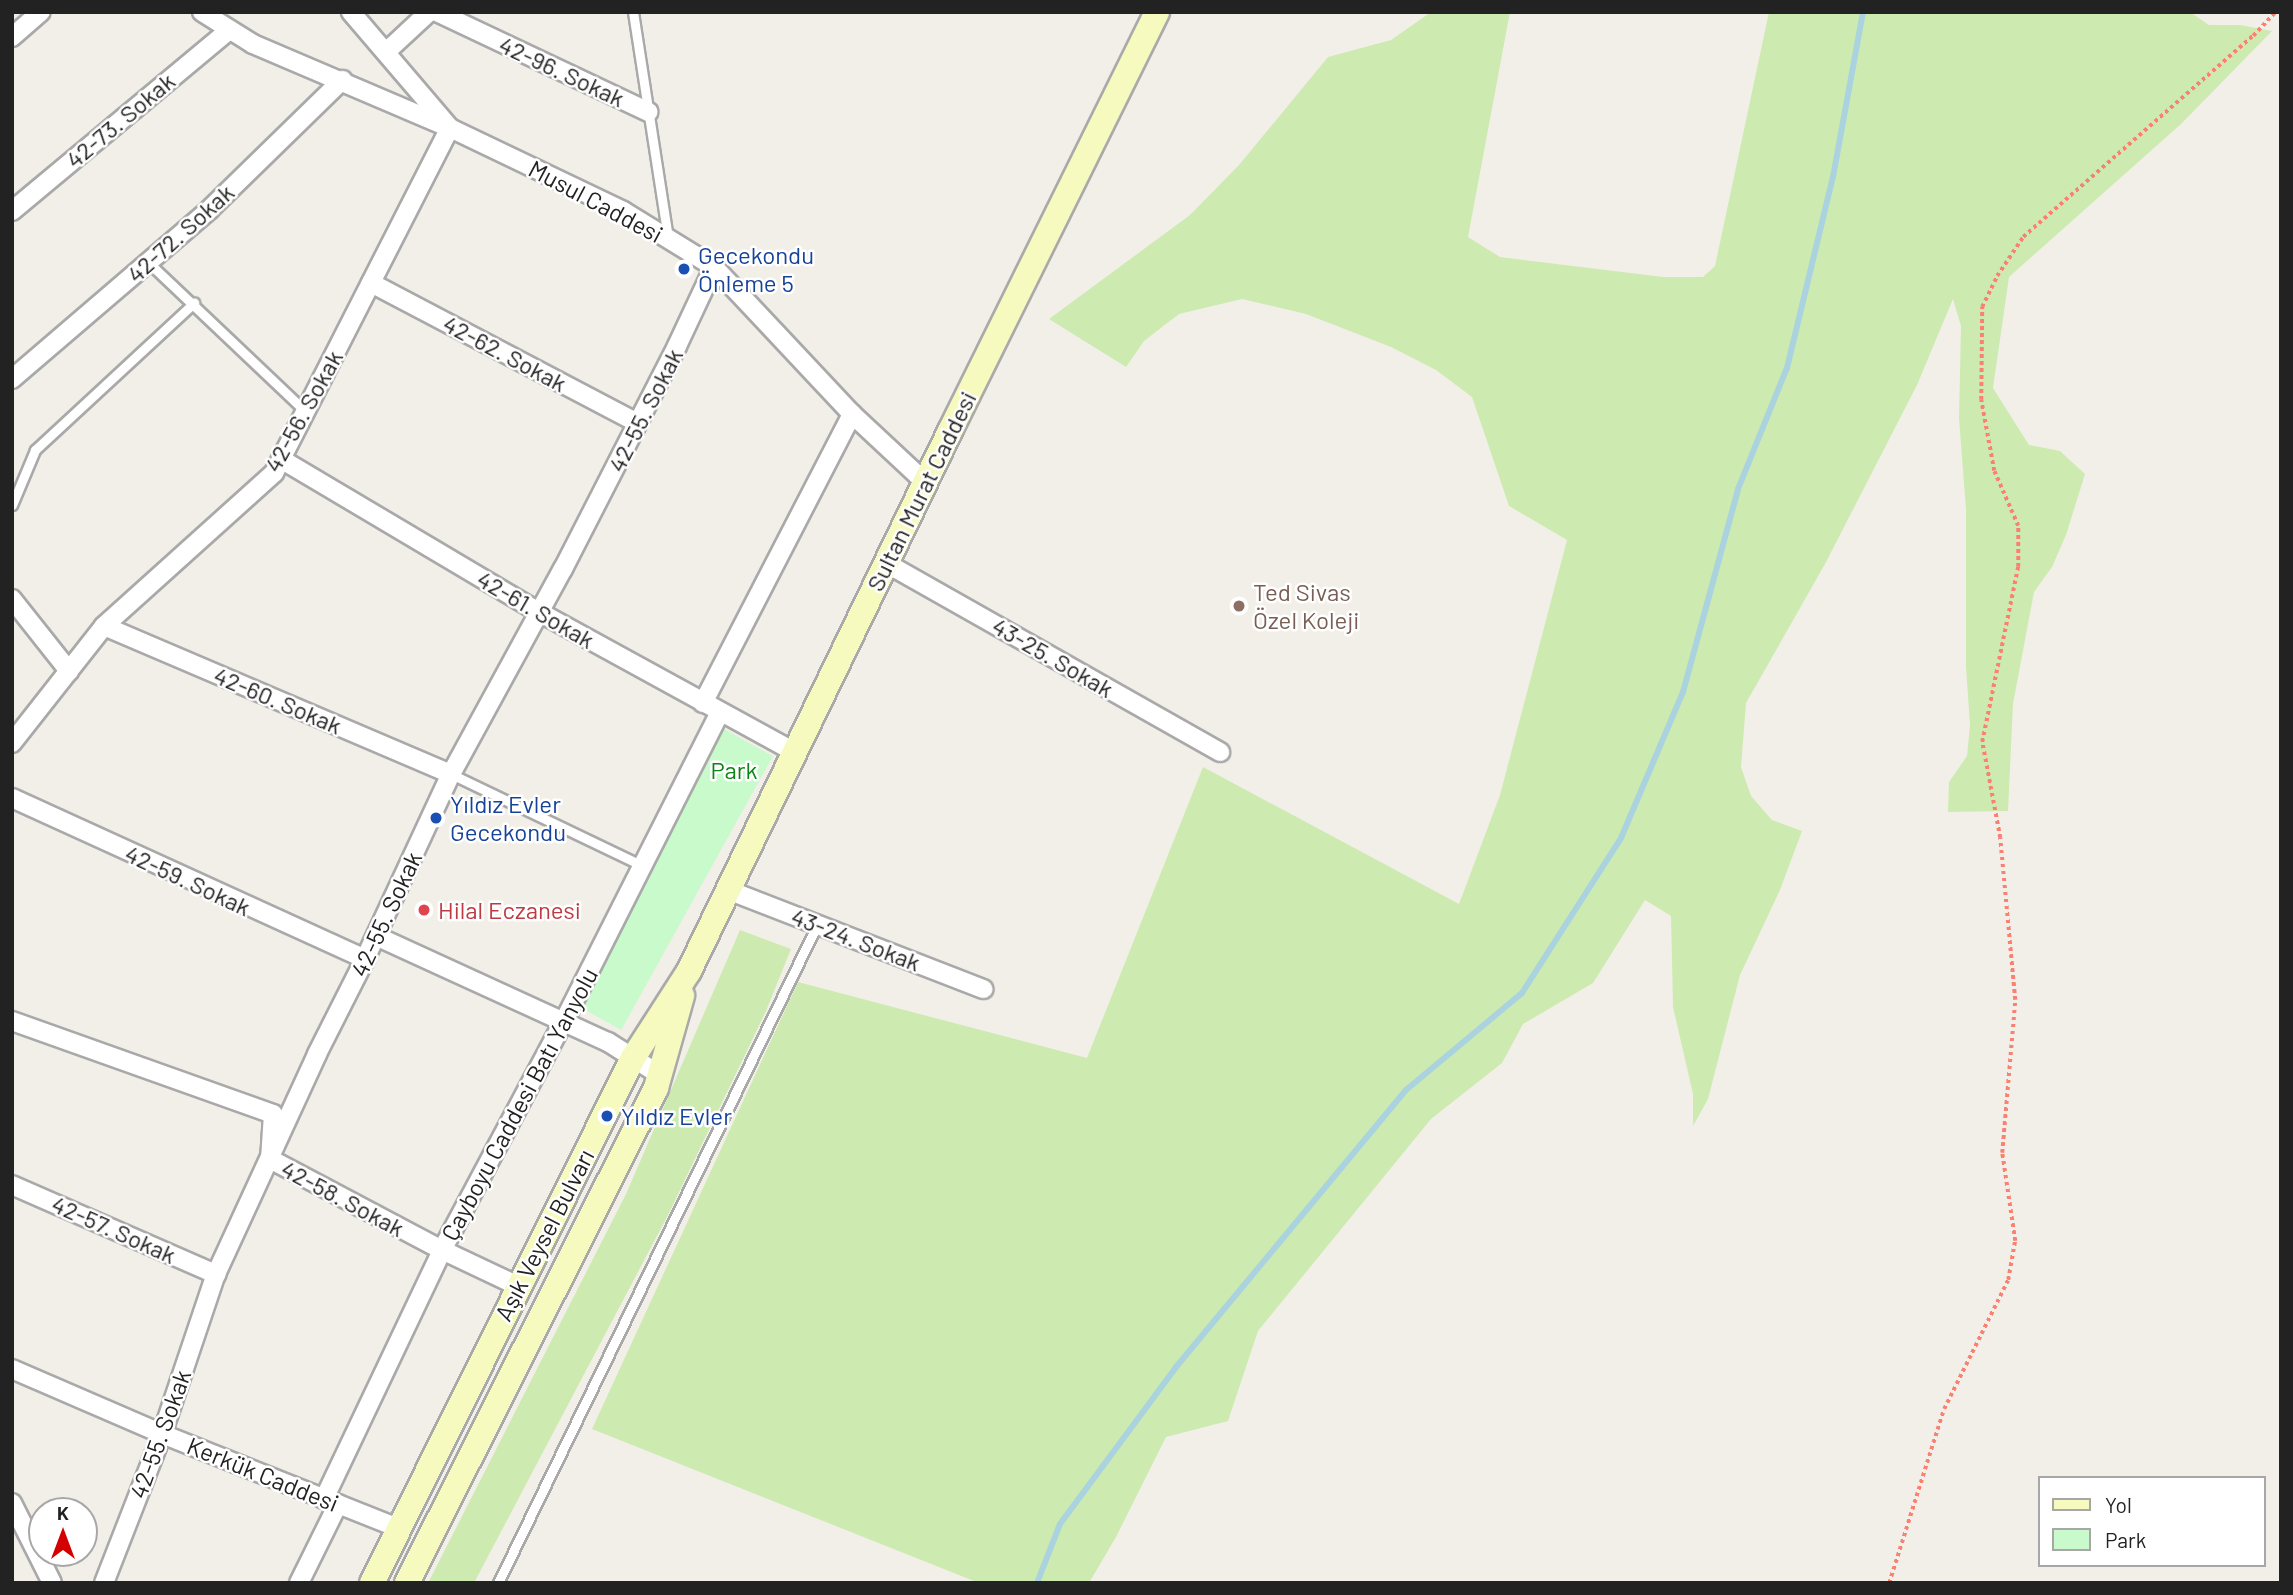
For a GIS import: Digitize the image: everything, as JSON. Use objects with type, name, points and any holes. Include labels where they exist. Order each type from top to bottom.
[{"type":"street","points":[[12,37],[41,12]]},
{"type":"street","name":"Musul Caddesi","points":[[202,12],[254,44],[450,128],[623,211],[714,267],[852,414],[925,482]]},
{"type":"street","points":[[351,12],[450,128]]},
{"type":"street","points":[[386,52],[429,12]]},
{"type":"street","name":"42-96. Sokak","points":[[438,12],[649,112]]},
{"type":"street","name":"Sultan Murat Caddesi","points":[[689,971],[925,482],[1157,12]]},
{"type":"street","name":"42-73. Sokak","points":[[12,211],[229,30]]},
{"type":"street","name":"42-72. Sokak","points":[[12,379],[210,209],[342,80]]},
{"type":"street","name":"42-56. Sokak","points":[[12,743],[104,626],[274,473],[450,128]]},
{"type":"street","name":"42-55. Sokak","points":[[104,1583],[162,1434],[216,1274],[317,1054],[452,774],[638,423],[714,267]]},
{"type":"street","name":"42-62. Sokak","points":[[371,283],[638,423]]},
{"type":"street","points":[[702,703],[852,414]]},
{"type":"street","name":"42-61. Sokak","points":[[281,459],[539,612],[795,752]]},
{"type":"street","name":"43-25. Sokak","points":[[886,563],[1220,752]]},
{"type":"street","points":[[12,599],[69,671]]},
{"type":"street","name":"42-60. Sokak","points":[[104,626],[452,774]]},
{"type":"street","name":"Çayboyu Caddesi Batı Yanyolu","points":[[299,1583],[331,1502],[442,1251],[564,1021],[720,712]]},
{"type":"street","name":"42-59. Sokak","points":[[12,798],[365,959]]},
{"type":"street","name":"43-24. Sokak","points":[[728,890],[983,989]]},
{"type":"street","points":[[376,936],[608,1042],[660,1075]]},
{"type":"street","name":"Aşık Veysel Bulvarı","points":[[372,1583],[633,1058],[689,971]]},
{"type":"street","name":"Aşık Veysel Bulvarı","points":[[407,1583],[656,1087],[689,971]]},
{"type":"street","name":"42-58. Sokak","points":[[12,1021],[274,1114],[270,1158],[442,1251],[518,1286]]},
{"type":"street","name":"42-57. Sokak","points":[[12,1185],[216,1274]]},
{"type":"street","name":"Kerkük Caddesi","points":[[12,1368],[162,1434],[398,1528]]},
{"type":"street","points":[[12,1503],[52,1583]]},
{"type":"lane","points":[[633,12],[669,238]]},
{"type":"lane","points":[[148,262],[306,411]]},
{"type":"lane","points":[[12,505],[35,450],[194,303]]},
{"type":"lane","points":[[452,774],[643,866]]},
{"type":"lane","points":[[498,1583],[817,925]]},
{"type":"path","points":[[1889,1583],[1944,1409],[2008,1280],[2015,1241],[2002,1153],[2015,1000],[2000,838],[1982,742],[2018,567],[2018,526],[1994,471],[1981,400],[1982,307],[1997,276],[2023,237],[2253,36],[2275,12]]},
{"type":"green space","points":[[1431,12],[1510,12],[1468,237],[1500,257],[1663,277],[1703,277],[1715,266],[1769,12],[2190,12],[2209,25],[2240,25],[2272,31],[2181,124],[2009,277],[1993,388],[2029,445],[2060,451],[2085,474],[2066,535],[2052,567],[2034,592],[2013,704],[2008,811],[1948,812],[1949,782],[1967,756],[1970,725],[1966,667],[1966,510],[1959,418],[1961,326],[1953,299],[1917,385],[1825,564],[1746,703],[1741,767],[1751,796],[1772,820],[1802,831],[1780,890],[1740,975],[1708,1099],[1693,1126],[1693,1094],[1673,1007],[1671,916],[1645,900],[1593,983],[1523,1024],[1502,1063],[1431,1119],[1258,1331],[1228,1421],[1166,1437],[1116,1537],[1089,1583],[979,1583],[592,1429],[798,982],[1087,1058],[1203,767],[1459,904],[1500,795],[1567,540],[1509,506],[1472,397],[1436,370],[1391,347],[1306,314],[1242,299],[1179,314],[1144,341],[1126,367],[1049,319],[1190,215],[1239,165],[1328,57],[1391,40]]},
{"type":"green space","name":"Park","points":[[724,729],[773,756],[621,1030],[572,1003]]},
{"type":"green space","points":[[740,930],[791,949],[766,1011],[668,1215],[474,1583],[428,1583],[626,1194]]},
{"type":"waterway","points":[[1037,1583],[1060,1524],[1176,1367],[1406,1090],[1522,993],[1621,838],[1683,692],[1738,489],[1787,368],[1833,177],[1863,12]]},
{"type":"place","name":"Gecekondu Önleme 5","points":[[684,269]]},
{"type":"place","name":"Ted Sivas Özel Koleji","points":[[1239,606]]},
{"type":"place","name":"Yıldız Evler Gecekondu","points":[[436,818]]},
{"type":"place","name":"Hilal Eczanesi","points":[[424,910]]},
{"type":"place","name":"Yıldız Evler","points":[[607,1116]]}]
